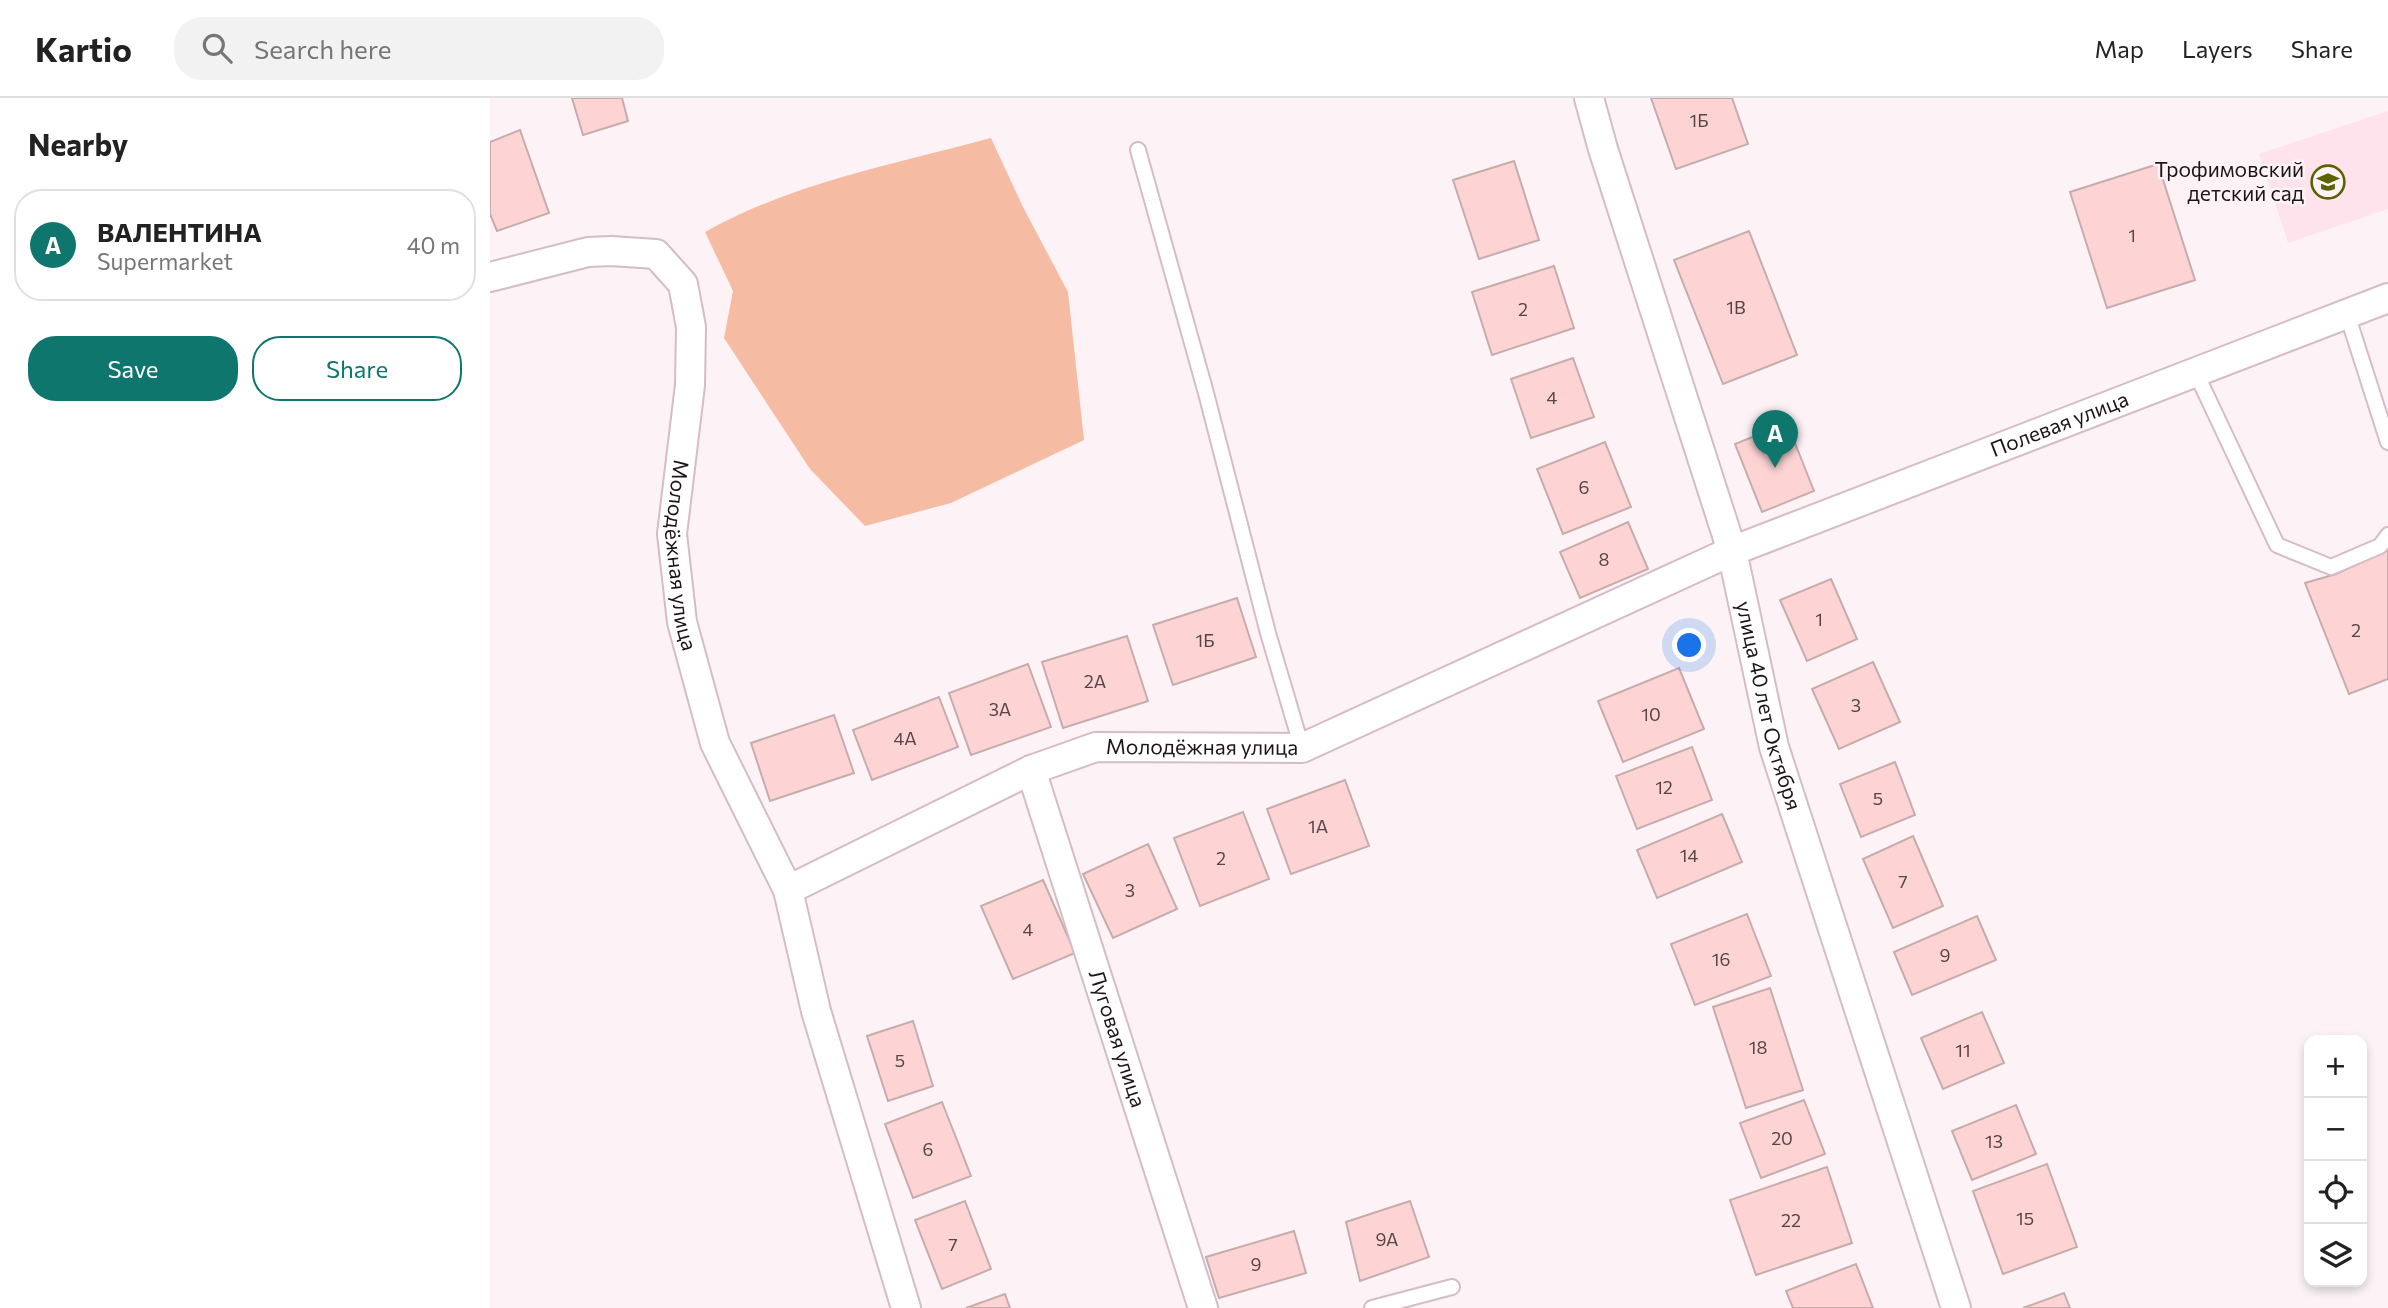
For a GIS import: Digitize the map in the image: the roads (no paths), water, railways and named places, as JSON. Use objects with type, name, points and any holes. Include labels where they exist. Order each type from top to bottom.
[{"type":"street","name":"улица 40 лет Октября","points":[[1589,98],[1611,175],[1732,551],[1774,747],[1956,1308]]},
{"type":"street","name":"Молодёжная улица","points":[[490,277],[588,252],[611,251],[656,254],[683,284],[691,327],[690,385],[672,534],[682,622],[715,743],[788,890],[816,1011],[906,1308]]},
{"type":"street","name":"Полевая улица","points":[[1732,551],[2388,298]]},
{"type":"street","name":"Молодёжная улица","points":[[788,890],[1031,770],[1096,747],[1302,748],[1732,551]]},
{"type":"street","name":"Луговая улица","points":[[1031,770],[1203,1308]]},
{"type":"lane","points":[[1139,150],[1268,633],[1302,748]]},
{"type":"lane","points":[[2347,314],[2388,442]]},
{"type":"lane","points":[[2196,373],[2277,545],[2332,567],[2380,546],[2388,535]]},
{"type":"lane","points":[[1372,1308],[1452,1287]]},
{"type":"place","name":"Трофимовский детский сад","points":[[2328,182]]},
{"type":"place","name":"ВАЛЕНТИНА","points":[[1775,468]]}]
